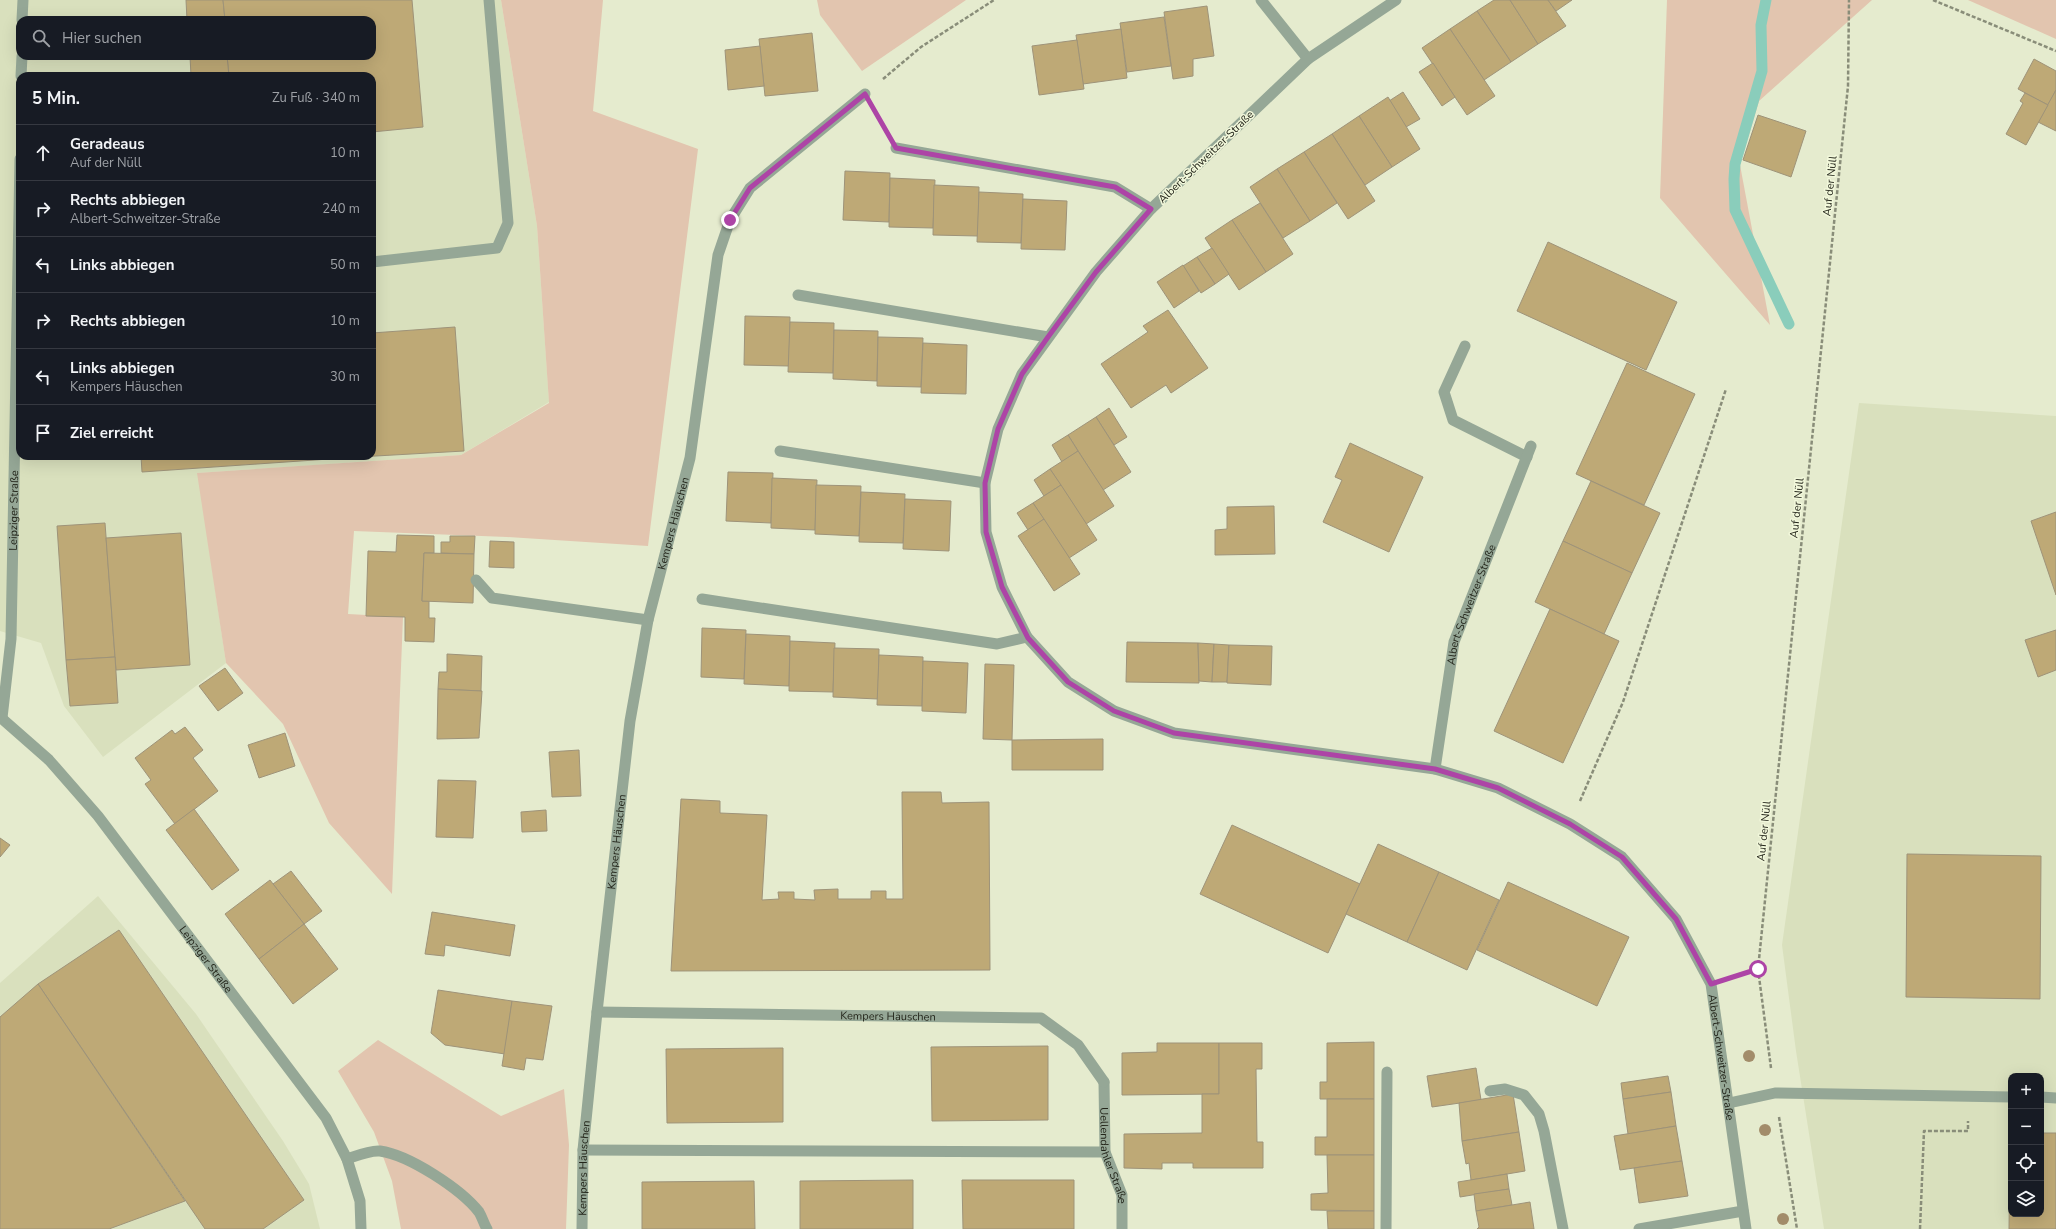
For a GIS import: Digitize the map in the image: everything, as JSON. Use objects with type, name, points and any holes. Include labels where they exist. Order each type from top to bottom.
[{"type":"street","points":[[22,16],[23,0]]},
{"type":"street","points":[[376,262],[497,248],[508,223],[489,0]]},
{"type":"street","points":[[1261,0],[1308,58]]},
{"type":"street","name":"Albert-Schweitzer-Straße","points":[[1396,0],[1308,58],[1151,209],[1096,272],[1022,374],[998,429],[985,483],[986,532],[1002,587],[1028,638],[1068,682],[1114,711],[1174,733],[1435,769],[1498,788],[1570,824],[1622,857],[1676,919],[1711,984],[1746,1229]]},
{"type":"street","points":[[21,72],[22,60]]},
{"type":"street","name":"Kempers Häuschen","points":[[582,1229],[583,1150],[630,721],[648,620],[690,458],[718,255],[730,220],[750,188],[865,94]]},
{"type":"street","points":[[896,148],[1115,187],[1151,209]]},
{"type":"street","points":[[798,295],[1048,337]]},
{"type":"street","points":[[1465,346],[1444,392],[1453,420],[1527,457]]},
{"type":"street","name":"Leipziger Straße","points":[[16,413],[11,639],[1,717],[49,760],[98,816],[326,1118],[347,1159],[360,1201],[361,1229]]},
{"type":"street","name":"Albert-Schweitzer-Straße","points":[[1435,769],[1454,642],[1532,446]]},
{"type":"street","points":[[780,451],[985,483]]},
{"type":"street","points":[[476,580],[492,598],[648,620]]},
{"type":"street","points":[[702,599],[997,644],[1028,638]]},
{"type":"street","name":"Kempers Häuschen","points":[[597,1012],[1041,1018],[1078,1045],[1104,1082]]},
{"type":"street","points":[[1386,1229],[1387,1072]]},
{"type":"street","name":"Uellendahler Straße","points":[[1104,1082],[1105,1152],[1122,1195],[1122,1229]]},
{"type":"street","points":[[1490,1091],[1505,1089],[1524,1095],[1539,1114],[1544,1131],[1563,1229]]},
{"type":"street","points":[[1729,1103],[1775,1093],[2008,1097]]},
{"type":"street","points":[[2044,1097],[2056,1098]]},
{"type":"street","points":[[583,1150],[1105,1152]]},
{"type":"street","points":[[347,1159],[379,1151],[397,1156],[426,1170],[457,1190],[479,1213],[487,1229]]},
{"type":"street","points":[[1639,1229],[1743,1211]]},
{"type":"path","points":[[896,148],[865,94],[921,46],[994,0]]},
{"type":"path","name":"Auf der Nüll","points":[[1711,984],[1758,969],[1848,86],[1849,0]]},
{"type":"path","points":[[1934,0],[2056,51]]},
{"type":"path","points":[[1570,824],[1623,702],[1726,389]]},
{"type":"path","points":[[1920,1229],[1924,1131],[1968,1131],[1969,1096]]},
{"type":"shaded area","points":[[0,0],[501,0],[537,226],[549,402],[461,455],[198,473],[226,663],[103,757],[64,706],[41,643],[0,631]]},
{"type":"shaded area","points":[[501,0],[603,0],[593,111],[698,149],[648,546],[507,537],[354,531],[348,614],[403,617],[392,894],[329,823],[283,724],[226,663],[197,473],[461,455],[549,403],[537,226]]},
{"type":"shaded area","points":[[817,0],[966,0],[862,71],[820,15]]},
{"type":"shaded area","points":[[1667,0],[1872,0],[1759,101],[1740,165],[1770,325],[1660,198]]},
{"type":"shaded area","points":[[1968,0],[2056,0],[2056,39]]},
{"type":"shaded area","points":[[1859,403],[2056,416],[2056,1229],[1824,1229],[1796,1051],[1782,945]]},
{"type":"shaded area","points":[[98,896],[196,1014],[283,1141],[309,1184],[320,1229],[0,1229],[0,983]]},
{"type":"shaded area","points":[[378,1040],[501,1116],[564,1089],[569,1145],[566,1229],[401,1229],[392,1181],[374,1132],[338,1071]]},
{"type":"building","points":[[186,0],[223,0],[225,16],[187,16]]},
{"type":"building","points":[[223,0],[412,0],[423,127],[376,132],[376,72],[229,72],[227,60],[376,60],[376,16],[225,16]]},
{"type":"building","points":[[1494,0],[1510,0],[1538,44],[1511,62],[1477,11]]},
{"type":"building","points":[[1510,0],[1548,0],[1566,26],[1538,44]]},
{"type":"building","points":[[1548,0],[1572,0],[1556,11]]},
{"type":"building","points":[[1207,6],[1214,56],[1193,59],[1193,76],[1173,79],[1164,12]]},
{"type":"building","points":[[1477,11],[1511,62],[1484,80],[1450,29]]},
{"type":"building","points":[[1164,17],[1171,66],[1127,72],[1120,23]]},
{"type":"building","points":[[1121,29],[1127,78],[1083,84],[1076,35]]},
{"type":"building","points":[[1450,29],[1495,96],[1467,115],[1422,48]]},
{"type":"building","points":[[812,33],[818,91],[765,96],[759,39]]},
{"type":"building","points":[[1077,40],[1084,89],[1039,95],[1032,46]]},
{"type":"building","points":[[760,46],[764,86],[728,90],[725,50]]},
{"type":"building","points":[[2034,59],[2056,71],[2056,90],[2048,105],[2018,89]]},
{"type":"building","points":[[190,60],[227,60],[229,72],[191,72]]},
{"type":"building","points":[[1433,63],[1455,97],[1442,106],[1419,72]]},
{"type":"building","points":[[2056,90],[2056,131],[2038,122]]},
{"type":"building","points":[[1403,92],[1420,119],[1406,127],[1389,101]]},
{"type":"building","points":[[2025,93],[2048,105],[2026,145],[2006,134],[2023,103],[2020,101]]},
{"type":"building","points":[[1388,97],[1420,149],[1392,167],[1359,116]]},
{"type":"building","points":[[1758,115],[1806,131],[1791,177],[1743,160]]},
{"type":"building","points":[[1359,116],[1392,167],[1365,185],[1332,134]]},
{"type":"building","points":[[1332,134],[1375,201],[1348,219],[1304,152]]},
{"type":"building","points":[[1304,152],[1337,203],[1310,221],[1277,169]]},
{"type":"building","points":[[1277,169],[1310,221],[1283,238],[1250,187]]},
{"type":"building","points":[[845,171],[890,173],[889,222],[843,220]]},
{"type":"building","points":[[890,178],[935,180],[933,228],[889,227]]},
{"type":"building","points":[[934,185],[979,187],[978,236],[933,235]]},
{"type":"building","points":[[979,192],[1023,194],[1021,243],[977,242]]},
{"type":"building","points":[[1023,199],[1067,201],[1065,250],[1021,249]]},
{"type":"building","points":[[1260,203],[1293,254],[1266,272],[1232,220]]},
{"type":"building","points":[[1232,220],[1266,272],[1239,290],[1205,238]]},
{"type":"building","points":[[1548,242],[1677,302],[1646,370],[1517,311]]},
{"type":"building","points":[[1212,248],[1229,274],[1215,284],[1197,257]]},
{"type":"building","points":[[1197,257],[1215,284],[1201,293],[1183,266]]},
{"type":"building","points":[[1183,265],[1199,291],[1174,308],[1157,282]]},
{"type":"building","points":[[1168,310],[1208,368],[1171,393],[1166,385],[1131,408],[1101,364],[1148,332],[1143,326]]},
{"type":"building","points":[[745,316],[790,317],[789,366],[744,365]]},
{"type":"building","points":[[790,322],[834,323],[833,373],[788,372]]},
{"type":"building","points":[[455,327],[464,451],[376,456],[376,333]]},
{"type":"building","points":[[834,330],[878,331],[877,381],[833,379]]},
{"type":"building","points":[[878,337],[923,338],[921,387],[877,386]]},
{"type":"building","points":[[923,343],[967,345],[966,394],[921,393]]},
{"type":"building","points":[[1627,363],[1695,394],[1644,505],[1576,474]]},
{"type":"building","points":[[1109,408],[1127,437],[1114,445],[1096,417]]},
{"type":"building","points":[[1096,417],[1131,472],[1103,490],[1068,435]]},
{"type":"building","points":[[1068,435],[1078,451],[1062,462],[1052,445]]},
{"type":"building","points":[[1350,443],[1423,477],[1389,552],[1323,522],[1342,480],[1335,477]]},
{"type":"building","points":[[1078,451],[1114,506],[1086,524],[1050,469]]},
{"type":"building","points":[[141,460],[315,460],[142,472]]},
{"type":"building","points":[[1050,469],[1061,485],[1044,496],[1034,480]]},
{"type":"building","points":[[728,472],[773,473],[771,523],[726,521]]},
{"type":"building","points":[[772,478],[817,480],[815,530],[771,528]]},
{"type":"building","points":[[1591,481],[1660,513],[1632,573],[1563,541]]},
{"type":"building","points":[[816,485],[861,486],[859,536],[815,534]]},
{"type":"building","points":[[1061,485],[1097,540],[1069,558],[1033,503]]},
{"type":"building","points":[[861,492],[905,494],[903,543],[859,542]]},
{"type":"building","points":[[905,499],[951,501],[949,551],[903,549]]},
{"type":"building","points":[[1033,503],[1044,519],[1028,530],[1017,513]]},
{"type":"building","points":[[1274,506],[1275,554],[1215,555],[1215,530],[1227,529],[1227,507]]},
{"type":"building","points":[[2056,512],[2056,595],[2031,521]]},
{"type":"building","points":[[1044,519],[1080,574],[1054,591],[1018,536]]},
{"type":"building","points":[[105,523],[115,657],[66,660],[57,526]]},
{"type":"building","points":[[181,533],[190,665],[116,670],[106,538]]},
{"type":"building","points":[[397,535],[434,536],[434,553],[424,553],[422,601],[429,601],[429,618],[435,618],[434,642],[405,641],[405,617],[366,616],[368,551],[396,552]]},
{"type":"building","points":[[450,536],[475,536],[474,554],[441,553],[441,542],[450,542]]},
{"type":"building","points":[[490,541],[514,542],[514,568],[489,567]]},
{"type":"building","points":[[1563,541],[1632,573],[1604,634],[1535,602]]},
{"type":"building","points":[[424,553],[474,554],[473,603],[422,601]]},
{"type":"building","points":[[1550,609],[1619,641],[1563,763],[1494,731]]},
{"type":"building","points":[[702,628],[746,630],[744,679],[701,677]]},
{"type":"building","points":[[2056,630],[2056,670],[2038,677],[2025,640]]},
{"type":"building","points":[[746,634],[790,636],[789,686],[744,684]]},
{"type":"building","points":[[790,641],[835,643],[833,692],[789,691]]},
{"type":"building","points":[[1127,642],[1198,643],[1199,683],[1126,682]]},
{"type":"building","points":[[1198,643],[1214,644],[1212,682],[1199,681]]},
{"type":"building","points":[[1214,644],[1229,645],[1227,682],[1212,682]]},
{"type":"building","points":[[1229,645],[1272,646],[1271,685],[1227,683]]},
{"type":"building","points":[[834,648],[879,649],[878,699],[833,697]]},
{"type":"building","points":[[447,654],[482,656],[481,691],[438,689],[439,672],[447,672]]},
{"type":"building","points":[[879,655],[923,657],[922,706],[877,705]]},
{"type":"building","points":[[115,657],[118,703],[70,706],[66,660]]},
{"type":"building","points":[[923,661],[968,663],[966,713],[922,711]]},
{"type":"building","points":[[985,664],[1014,665],[1012,740],[983,739]]},
{"type":"building","points":[[225,668],[243,693],[218,711],[199,686]]},
{"type":"building","points":[[438,689],[482,691],[479,738],[437,739]]},
{"type":"building","points":[[185,727],[203,750],[193,758],[218,791],[175,824],[145,784],[151,780],[135,758],[172,730],[175,734]]},
{"type":"building","points":[[285,733],[295,766],[259,778],[248,745]]},
{"type":"building","points":[[1103,739],[1103,770],[1012,770],[1012,740]]},
{"type":"building","points":[[579,750],[581,796],[552,797],[549,752]]},
{"type":"building","points":[[438,780],[476,781],[473,838],[436,837]]},
{"type":"building","points":[[902,792],[941,792],[942,803],[989,802],[990,970],[671,971],[681,799],[720,801],[720,813],[767,815],[762,900],[779,899],[778,892],[794,892],[794,899],[815,900],[814,890],[838,889],[838,899],[871,899],[871,891],[886,891],[886,899],[903,899]]},
{"type":"building","points":[[194,809],[239,870],[212,890],[166,830]]},
{"type":"building","points":[[546,810],[547,831],[522,832],[521,812]]},
{"type":"building","points":[[1232,825],[1360,884],[1328,953],[1200,894]]},
{"type":"building","points":[[0,838],[10,845],[0,857]]},
{"type":"building","points":[[1378,844],[1439,872],[1407,942],[1346,914]]},
{"type":"building","points":[[1907,854],[2041,856],[2040,999],[1906,997]]},
{"type":"building","points":[[291,871],[322,911],[304,924],[273,884]]},
{"type":"building","points":[[1439,872],[1499,900],[1467,970],[1407,942]]},
{"type":"building","points":[[270,880],[304,924],[259,959],[225,914]]},
{"type":"building","points":[[1508,882],[1629,937],[1597,1006],[1477,950]]},
{"type":"building","points":[[432,912],[515,925],[510,956],[445,945],[444,956],[425,954]]},
{"type":"building","points":[[304,924],[338,969],[293,1004],[259,959]]},
{"type":"building","points":[[119,930],[304,1200],[263,1229],[205,1229],[38,984]]},
{"type":"building","points":[[38,984],[185,1201],[109,1229],[0,1229],[0,1017]]},
{"type":"building","points":[[438,990],[512,1001],[505,1054],[445,1045],[431,1033]]},
{"type":"building","points":[[512,1001],[552,1006],[543,1060],[526,1058],[524,1070],[502,1066]]},
{"type":"building","points":[[1374,1042],[1374,1099],[1320,1099],[1320,1082],[1327,1082],[1327,1043]]},
{"type":"building","points":[[1157,1043],[1219,1043],[1219,1094],[1122,1095],[1122,1053],[1157,1052]]},
{"type":"building","points":[[1219,1043],[1262,1043],[1262,1069],[1256,1069],[1257,1142],[1263,1142],[1263,1168],[1193,1168],[1193,1163],[1162,1163],[1162,1169],[1124,1168],[1124,1134],[1202,1133],[1202,1094],[1219,1094]]},
{"type":"building","points":[[1048,1046],[1048,1120],[932,1121],[931,1047]]},
{"type":"building","points":[[783,1048],[783,1122],[667,1123],[666,1049]]},
{"type":"building","points":[[1476,1068],[1481,1100],[1432,1107],[1427,1076]]},
{"type":"building","points":[[1668,1076],[1671,1092],[1623,1099],[1621,1083]]},
{"type":"building","points":[[1671,1092],[1676,1126],[1628,1134],[1623,1099]]},
{"type":"building","points":[[1513,1094],[1519,1132],[1462,1141],[1459,1103]]},
{"type":"building","points":[[1327,1099],[1374,1099],[1374,1155],[1315,1155],[1315,1137],[1327,1137]]},
{"type":"building","points":[[1676,1126],[1682,1161],[1620,1170],[1614,1136]]},
{"type":"building","points":[[1519,1132],[1525,1171],[1471,1180],[1469,1163],[1466,1164],[1462,1141]]},
{"type":"building","points":[[2044,1133],[2056,1133],[2056,1229],[2009,1229],[2009,1217],[2044,1217]]},
{"type":"building","points":[[1327,1155],[1374,1155],[1374,1211],[1311,1210],[1311,1194],[1328,1193]]},
{"type":"building","points":[[1682,1161],[1688,1196],[1639,1203],[1634,1168]]},
{"type":"building","points":[[1507,1174],[1509,1189],[1460,1197],[1458,1182]]},
{"type":"building","points":[[913,1180],[913,1229],[800,1229],[800,1181]]},
{"type":"building","points":[[962,1180],[1074,1180],[1074,1229],[963,1229]]},
{"type":"building","points":[[754,1181],[755,1229],[642,1229],[642,1182]]},
{"type":"building","points":[[1509,1189],[1512,1205],[1476,1211],[1474,1194]]},
{"type":"building","points":[[1530,1202],[1534,1229],[1477,1229],[1479,1227],[1476,1211]]},
{"type":"building","points":[[1327,1211],[1374,1211],[1374,1229],[1328,1229]]},
{"type":"waterway","points":[[1766,0],[1761,25],[1762,71],[1735,164],[1735,210],[1789,324]]},
{"type":"route","points":[[730,220],[750,188],[782,160],[865,94],[896,148],[1115,187],[1151,209],[1096,272],[1022,374],[998,429],[985,483],[986,532],[1002,587],[1028,638],[1068,682],[1114,711],[1174,733],[1435,769],[1498,788],[1570,824],[1622,857],[1676,919],[1711,984],[1758,969]]}]
